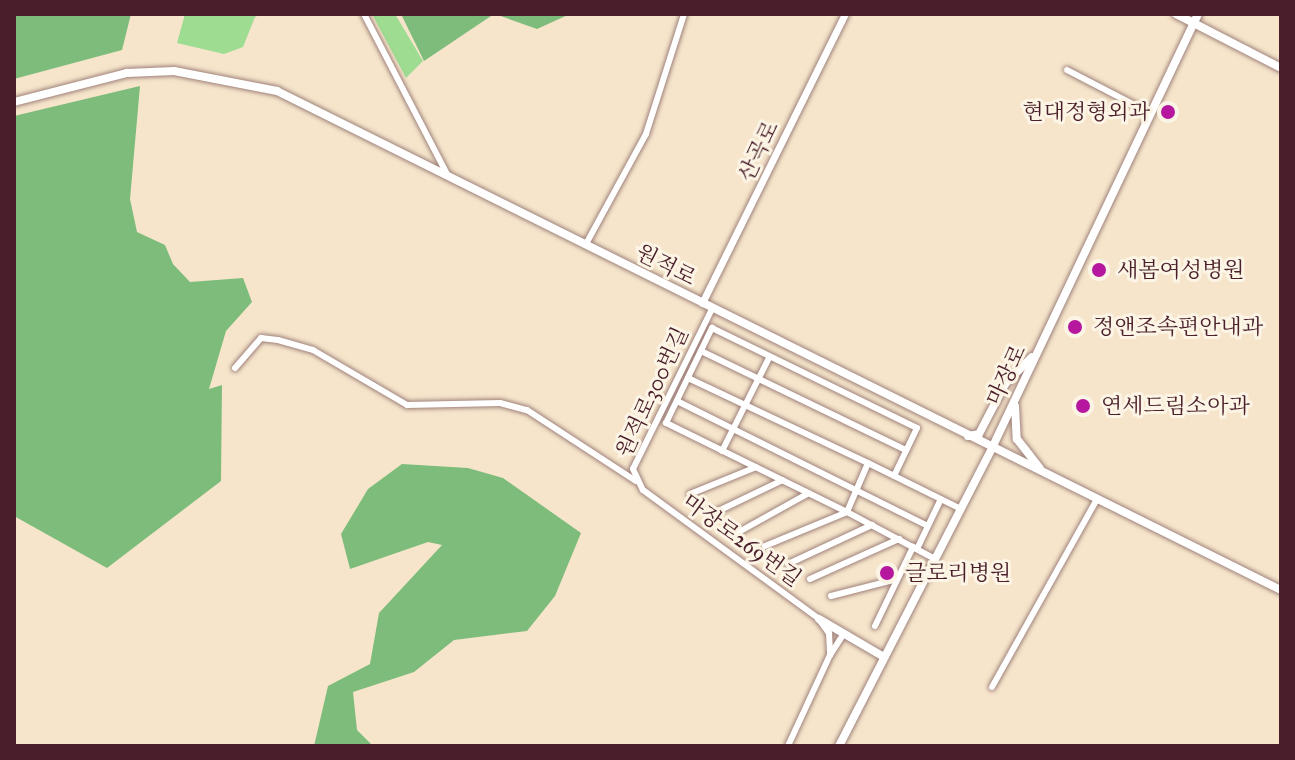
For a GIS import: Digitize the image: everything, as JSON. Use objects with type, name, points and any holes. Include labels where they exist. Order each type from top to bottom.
[{"type":"main road","points":[[1176,14],[1196,18],[1281,68]]},
{"type":"main road","name":"마장로","points":[[839,746],[992,448],[1196,18]]},
{"type":"main road","name":"원적로","points":[[14,102],[127,73],[228,78],[318,108],[712,309],[1281,590]]},
{"type":"main road","points":[[967,436],[979,434],[1005,384],[1035,354]]},
{"type":"main road","points":[[1016,397],[1017,439],[1043,472]]},
{"type":"main road","points":[[819,619],[884,657]]},
{"type":"street","points":[[364,14],[447,174]]},
{"type":"street","points":[[586,244],[646,134],[684,14]]},
{"type":"street","name":"산곡로","points":[[702,303],[845,14]]},
{"type":"street","points":[[1067,70],[1150,113]]},
{"type":"street","name":"원적로300번길","points":[[643,490],[636,481],[633,469],[712,309]]},
{"type":"street","points":[[894,476],[917,428],[712,328],[666,423],[935,559]]},
{"type":"street","points":[[235,368],[261,338],[278,340],[313,350],[407,405],[500,403],[527,410],[636,481]]},
{"type":"street","points":[[701,351],[906,450]]},
{"type":"street","points":[[722,451],[770,356]]},
{"type":"street","points":[[688,378],[961,509]]},
{"type":"street","points":[[677,401],[928,526]]},
{"type":"street","points":[[765,546],[847,512],[868,463]]},
{"type":"street","points":[[690,494],[756,467]]},
{"type":"street","points":[[714,513],[783,480]]},
{"type":"street","name":"마장로269번길","points":[[643,490],[819,619]]},
{"type":"street","points":[[737,533],[809,493]]},
{"type":"street","points":[[875,626],[941,499]]},
{"type":"street","points":[[992,687],[1097,499]]},
{"type":"street","points":[[788,564],[872,525]]},
{"type":"street","points":[[810,579],[899,539]]},
{"type":"street","points":[[831,596],[897,579]]},
{"type":"street","points":[[819,619],[829,633],[830,655]]},
{"type":"street","points":[[788,746],[830,655],[843,635]]},
{"type":"green space","points":[[14,14],[131,14],[122,50],[14,79]]},
{"type":"green space","points":[[185,14],[262,14],[255,17],[243,47],[224,54],[177,43]]},
{"type":"green space","points":[[372,14],[395,14],[423,61],[406,78]]},
{"type":"green space","points":[[401,14],[494,14],[424,61]]},
{"type":"green space","points":[[495,14],[570,14],[537,29]]},
{"type":"green space","points":[[140,86],[130,199],[137,232],[165,245],[173,264],[190,282],[243,278],[252,302],[226,331],[209,389],[222,385],[221,481],[107,568],[14,516],[14,116]]},
{"type":"green space","points":[[402,464],[468,468],[503,478],[581,533],[555,596],[527,631],[454,640],[414,672],[353,692],[357,730],[373,746],[314,746],[328,686],[370,664],[379,613],[442,545],[428,542],[350,569],[341,534],[368,489]]},
{"type":"place","name":"현대정형외과","points":[[1168,112]]},
{"type":"place","name":"새봄여성병원","points":[[1099,270]]},
{"type":"place","name":"정앤조속편안내과","points":[[1075,327]]},
{"type":"place","name":"연세드림소아과","points":[[1083,406]]},
{"type":"place","name":"글로리병원","points":[[887,573]]}]
